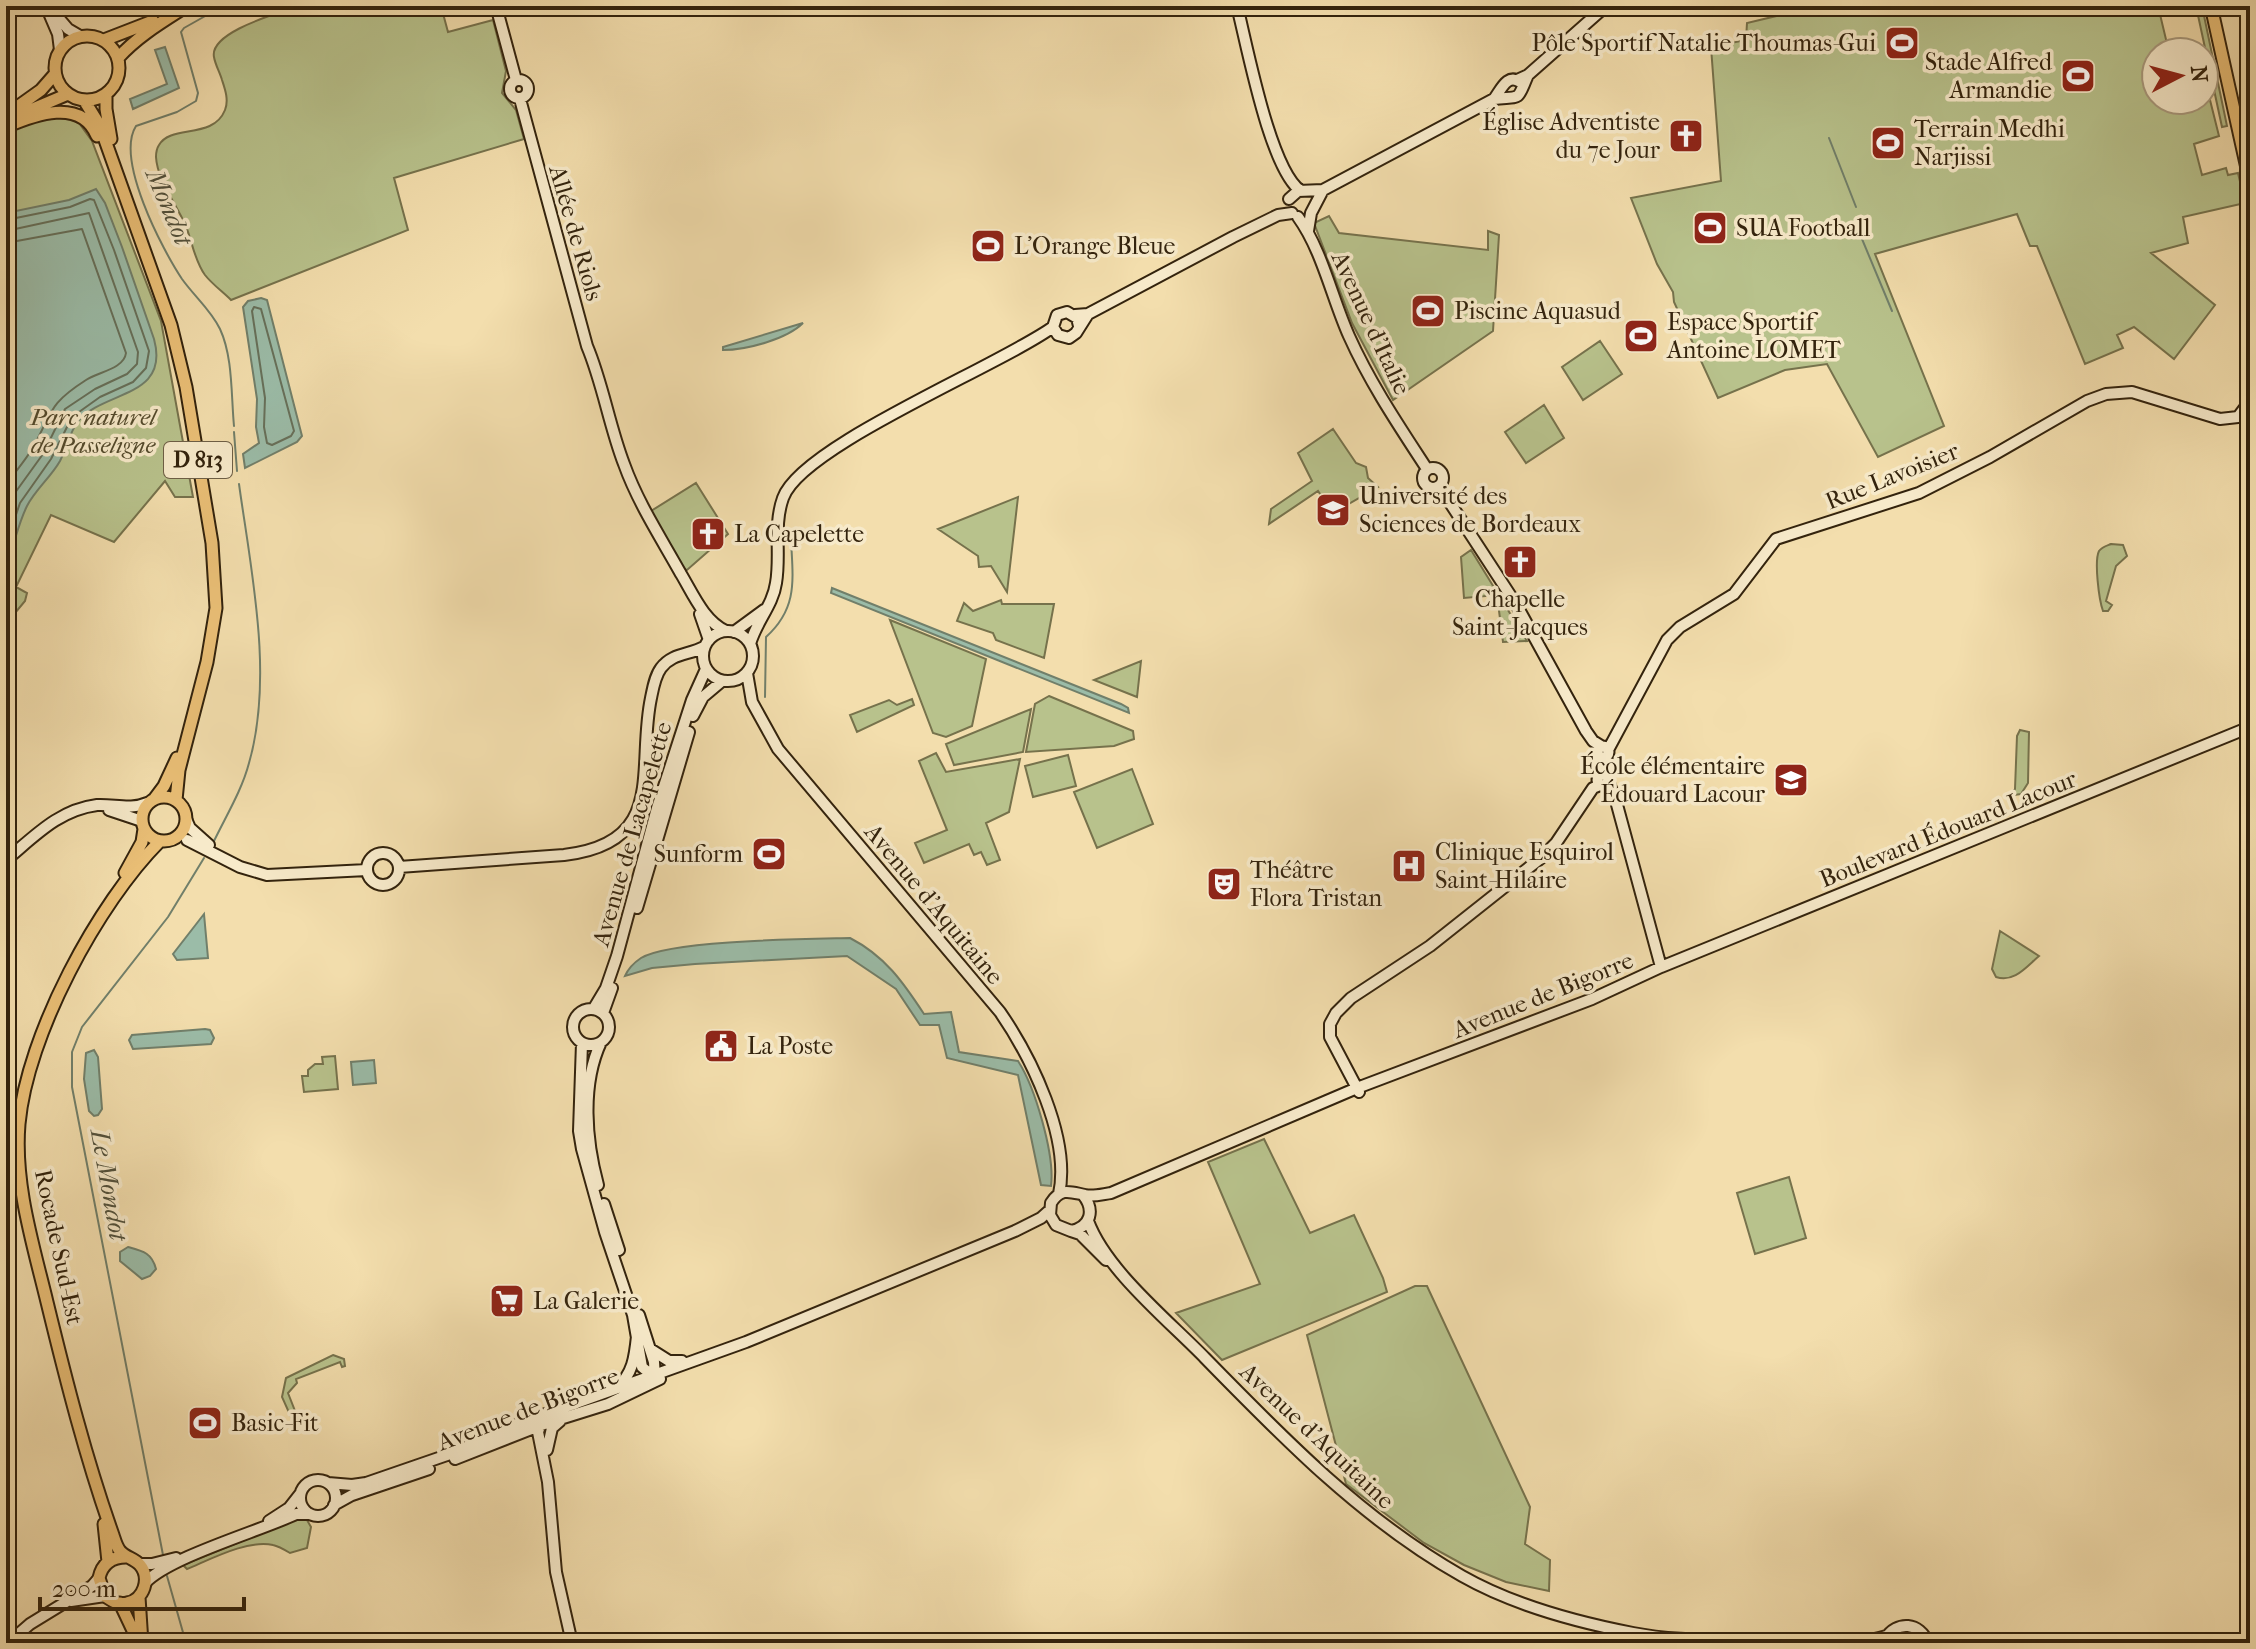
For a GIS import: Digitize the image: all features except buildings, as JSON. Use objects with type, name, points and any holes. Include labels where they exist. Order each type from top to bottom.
[{"type":"main road","points":[[104,40],[144,26],[177,6]]},
{"type":"main road","points":[[118,58],[150,30],[187,6]]},
{"type":"main road","points":[[2211,6],[2250,182]]},
{"type":"main road","points":[[80,36],[104,40],[118,58],[118,78],[106,94],[84,100],[68,94],[55,74],[60,50],[80,36]]},
{"type":"main road","points":[[6,115],[41,90],[55,74]]},
{"type":"main road","points":[[6,124],[47,101],[68,94]]},
{"type":"main road","name":"D 813","points":[[106,94],[107,125],[132,213]]},
{"type":"main road","name":"D 813","points":[[84,100],[100,126],[171,325],[186,387],[212,543],[216,608],[207,662],[179,770],[176,800]]},
{"type":"main road","name":"D 813","points":[[6,124],[51,112],[68,113],[88,123],[95,130],[123,203],[132,213]]},
{"type":"main road","name":"D 813","points":[[151,801],[173,769],[194,712]]},
{"type":"main road","points":[[162,796],[176,800],[185,811],[182,832],[160,841],[148,834],[143,825],[151,801],[162,796]]},
{"type":"main road","name":"Rocade Sud-Est","points":[[126,1557],[117,1546],[99,1496],[26,1218],[19,1168],[19,1124],[26,1081],[38,1041],[56,999],[138,851],[143,825]]},
{"type":"main road","name":"Rocade Sud-Est","points":[[99,923],[146,855],[160,841]]},
{"type":"main road","name":"Rocade Sud-Est","points":[[99,1496],[108,1562]]},
{"type":"main road","points":[[139,1597],[120,1603],[105,1596],[99,1578],[108,1562],[126,1557],[139,1564],[144,1573],[145,1583],[139,1597],[140,1643]]},
{"type":"main road","points":[[120,1603],[140,1643]]},
{"type":"street","points":[[47,6],[68,29],[80,36]]},
{"type":"street","points":[[47,6],[58,34],[60,50]]},
{"type":"street","name":"Allée de Riols","points":[[496,6],[516,80],[525,83],[528,88],[527,94],[520,99],[592,358],[634,490],[710,621],[730,631]]},
{"type":"street","points":[[1237,6],[1273,140],[1292,182],[1313,198],[1313,209]]},
{"type":"street","points":[[1292,208],[1294,193],[1323,190],[1494,99],[1519,96],[1520,84],[1528,75],[1606,6]]},
{"type":"street","points":[[1494,99],[1510,79],[1520,84]]},
{"type":"street","points":[[1503,86],[1504,94],[1508,97]]},
{"type":"street","points":[[1286,170],[1292,208]]},
{"type":"street","points":[[1313,209],[1323,190]]},
{"type":"street","points":[[1055,331],[1065,338],[1073,336],[1077,320],[1088,314],[1292,208],[1313,209]]},
{"type":"street","name":"Avenue d'Italie","points":[[1292,208],[1308,231],[1360,359],[1427,469],[1424,483],[1429,487],[1439,486],[1516,604],[1590,744],[1602,751]]},
{"type":"street","name":"Avenue d'Italie","points":[[1308,231],[1313,209]]},
{"type":"street","points":[[1055,331],[1055,319],[1061,313],[1077,320]]},
{"type":"street","points":[[750,644],[777,581],[776,553],[783,498],[797,477],[826,453],[871,427],[1055,331]]},
{"type":"street","name":"Allée de Riols","points":[[592,358],[612,441],[626,478],[705,623],[707,643]]},
{"type":"street","name":"Rue Lavoisier","points":[[1602,751],[1617,733],[1669,636],[1734,594],[1776,539],[1919,493],[1990,457],[2087,401],[2106,394],[2127,392],[2146,396],[2220,419],[2238,417],[2250,401]]},
{"type":"street","points":[[399,867],[586,853],[605,846],[628,826],[644,792],[650,701],[659,672],[670,659],[730,631],[765,609]]},
{"type":"street","points":[[670,659],[690,659],[726,682],[747,673],[753,659],[750,644],[741,634],[730,631]]},
{"type":"street","points":[[705,666],[707,643]]},
{"type":"street","name":"Avenue de Lacapelette","points":[[655,1377],[649,1348],[605,1210],[589,1144],[588,1108],[593,1062],[610,1028],[599,1011],[657,808],[705,666]]},
{"type":"street","name":"Avenue d'Aquitaine","points":[[747,673],[752,702]]},
{"type":"street","name":"Avenue de Lacapelette","points":[[599,1011],[697,705],[709,691],[726,682]]},
{"type":"street","name":"Avenue d'Aquitaine","points":[[726,682],[739,688],[752,702],[778,749],[1008,1024],[1043,1092],[1062,1164],[1059,1194]]},
{"type":"street","name":"Boulevard Édouard Lacour","points":[[1661,967],[2250,727]]},
{"type":"street","points":[[1602,751],[1603,780],[1624,832],[1661,967]]},
{"type":"street","points":[[1318,1112],[1321,1107],[1358,1090],[1330,1037],[1330,1024],[1336,1013],[1351,998],[1426,949],[1541,858],[1556,843],[1581,803],[1603,780]]},
{"type":"street","points":[[6,860],[52,821],[83,808],[151,801]]},
{"type":"street","points":[[83,808],[110,810],[143,825]]},
{"type":"street","points":[[186,819],[190,828],[202,839],[240,867]]},
{"type":"street","points":[[187,840],[240,867],[267,875],[367,870]]},
{"type":"street","points":[[384,853],[392,856],[399,867],[395,880],[385,885],[375,883],[367,870],[370,860],[384,853]]},
{"type":"street","name":"Avenue de Bigorre","points":[[1083,1195],[1111,1193],[1391,1078],[1395,1073],[1592,999],[1661,967]]},
{"type":"street","name":"Avenue de Lacapelette","points":[[599,1011],[582,1011],[574,1021],[574,1032],[582,1043],[579,1131],[605,1232],[633,1315],[642,1367],[655,1377]]},
{"type":"street","points":[[582,1043],[592,1045],[601,1042]]},
{"type":"street","name":"Avenue de Bigorre","points":[[1273,1126],[1318,1112],[1439,1059]]},
{"type":"street","points":[[1062,1164],[1069,1181],[1088,1202],[1089,1218],[1078,1230],[1071,1231]]},
{"type":"street","points":[[1083,1195],[1068,1190],[1059,1194],[1051,1203],[1050,1210],[1056,1225],[1080,1234],[1112,1263]]},
{"type":"street","name":"Avenue de Bigorre","points":[[1089,1218],[1111,1193]]},
{"type":"street","name":"Avenue de Bigorre","points":[[334,1505],[352,1495],[483,1448],[607,1393],[756,1338],[1021,1229],[1050,1210]]},
{"type":"street","name":"Avenue d'Aquitaine","points":[[1089,1218],[1112,1263],[1310,1464],[1379,1522],[1464,1577],[1581,1622],[1636,1634],[1733,1641],[1855,1643],[1885,1639],[1895,1628],[1908,1625],[1922,1631],[1928,1643]]},
{"type":"street","name":"Avenue de Bigorre","points":[[1021,1229],[1056,1225]]},
{"type":"street","points":[[607,1393],[628,1375],[635,1360],[637,1336]]},
{"type":"street","points":[[649,1348],[662,1358],[676,1362],[743,1339],[756,1338]]},
{"type":"street","name":"Avenue de Bigorre","points":[[328,1483],[366,1483],[453,1453],[497,1432],[608,1404],[655,1377]]},
{"type":"street","points":[[544,1446],[553,1426],[566,1415]]},
{"type":"street","points":[[540,1422],[556,1572],[572,1643]]},
{"type":"street","points":[[483,1448],[524,1436],[544,1446]]},
{"type":"street","points":[[139,1564],[173,1559],[282,1514],[311,1481],[321,1480],[335,1491],[334,1505],[325,1514],[296,1514],[161,1570],[145,1583]]},
{"type":"street","points":[[300,1494],[302,1506],[310,1514]]},
{"type":"street","points":[[8,1643],[30,1624],[92,1586],[99,1578]]},
{"type":"street","points":[[61,1603],[105,1596]]},
{"type":"green space","points":[[298,6],[441,6],[448,32],[493,20],[506,71],[502,93],[516,110],[524,139],[394,178],[408,230],[231,300],[201,269],[185,224],[160,174],[157,151],[165,139],[211,125],[225,110],[226,95],[214,57],[215,48],[222,39],[247,25]]},
{"type":"green space","points":[[1791,6],[2158,6],[2165,36],[2140,36],[2140,116],[2214,116],[2219,136],[2194,144],[2202,175],[2226,168],[2228,175],[2238,173],[2245,203],[2183,217],[2188,243],[2151,253],[2215,305],[2174,359],[2134,327],[2117,335],[2123,348],[2085,364],[2037,246],[2030,246],[2017,214],[1875,254],[1944,426],[1878,457],[1827,364],[1785,370],[1718,398],[1674,302],[1673,292],[1657,264],[1631,198],[1721,181],[1711,47],[1746,40],[1747,23],[1789,13]]},
{"type":"green space","points":[[2196,6],[2202,6],[2208,36],[2202,36]]},
{"type":"green space","points":[[2220,92],[2227,126],[2222,127],[2220,116]]},
{"type":"green space","name":"Parc naturel de Passeligne","points":[[60,114],[79,123],[92,141],[161,321],[193,497],[175,497],[165,481],[114,542],[51,515],[16,587],[27,593],[25,601],[6,624],[6,133],[40,118]]},
{"type":"green space","points":[[1329,216],[1339,233],[1488,250],[1488,231],[1499,235],[1493,331],[1393,400],[1352,323],[1314,223]]},
{"type":"green space","points":[[1600,341],[1622,374],[1583,400],[1562,367]]},
{"type":"green space","points":[[1544,405],[1564,438],[1526,463],[1505,432]]},
{"type":"green space","points":[[1333,429],[1356,463],[1366,467],[1368,478],[1378,487],[1333,513],[1318,491],[1269,524],[1271,509],[1312,481],[1298,453]]},
{"type":"green space","points":[[696,483],[728,534],[687,570],[683,569],[651,511]]},
{"type":"green space","points":[[1018,497],[1007,592],[991,566],[979,567],[978,556],[938,529]]},
{"type":"green space","points":[[2111,544],[2123,545],[2127,556],[2116,566],[2106,601],[2112,605],[2108,611],[2103,611],[2097,563],[2101,548]]},
{"type":"green space","points":[[1471,550],[1527,641],[1503,642],[1497,595],[1464,598],[1461,557]]},
{"type":"green space","points":[[1001,600],[1002,604],[1054,604],[1044,658],[996,640],[993,633],[957,621],[964,603],[973,611]]},
{"type":"green space","points":[[890,620],[986,659],[972,726],[946,737],[933,733]]},
{"type":"green space","points":[[1141,661],[1137,697],[1094,680]]},
{"type":"green space","points":[[1049,696],[1133,731],[1134,739],[1114,746],[1026,752],[1035,704]]},
{"type":"green space","points":[[912,699],[914,705],[857,732],[850,715],[889,700],[897,705]]},
{"type":"green space","points":[[1031,709],[1023,752],[954,765],[946,744]]},
{"type":"green space","points":[[2020,730],[2029,732],[2028,783],[2021,794],[2014,795],[2017,736]]},
{"type":"green space","points":[[936,753],[946,772],[1020,759],[1009,812],[986,823],[1000,860],[987,865],[981,852],[974,855],[969,844],[924,863],[915,843],[947,830],[919,761]]},
{"type":"green space","points":[[1068,755],[1076,786],[1033,797],[1025,766]]},
{"type":"green space","points":[[1132,769],[1153,824],[1097,848],[1074,792]]},
{"type":"green space","points":[[2000,931],[2039,956],[2008,978],[1996,977],[1992,969]]},
{"type":"green space","points":[[335,1056],[338,1089],[304,1092],[302,1076],[308,1076],[308,1070],[315,1064],[323,1064],[322,1057]]},
{"type":"green space","points":[[1264,1139],[1310,1233],[1354,1215],[1387,1292],[1222,1360],[1176,1313],[1260,1284],[1208,1162]]},
{"type":"green space","points":[[1789,1177],[1806,1238],[1755,1254],[1737,1193]]},
{"type":"green space","points":[[1415,1286],[1427,1286],[1530,1507],[1525,1544],[1550,1560],[1549,1591],[1506,1582],[1464,1565],[1424,1543],[1346,1484],[1307,1335]]},
{"type":"green space","points":[[333,1355],[344,1359],[345,1366],[342,1367],[340,1362],[296,1379],[297,1383],[288,1393],[299,1421],[303,1421],[295,1426],[282,1397],[286,1378]]},
{"type":"green space","points":[[299,1518],[307,1520],[311,1527],[307,1548],[290,1553],[273,1545],[252,1545],[187,1569],[183,1565]]},
{"type":"water","points":[[165,47],[179,88],[133,109],[130,99],[167,84],[155,50]]},
{"type":"water","points":[[96,189],[105,203],[154,339],[156,358],[153,372],[144,383],[90,411],[78,421],[60,461],[27,506],[6,565],[6,213],[69,200]]},
{"type":"water","points":[[267,300],[302,436],[297,442],[245,468],[243,454],[259,443],[257,399],[243,307],[248,301]]},
{"type":"water","points":[[803,323],[787,334],[766,342],[723,350],[723,347]]},
{"type":"water","points":[[832,588],[1121,704],[1128,708],[1129,713],[831,593]]},
{"type":"water","points":[[204,914],[208,958],[177,960],[173,954]]},
{"type":"water","points":[[850,938],[873,953],[892,971],[924,1014],[951,1012],[959,1052],[1018,1061],[1031,1087],[1042,1122],[1050,1157],[1051,1186],[1041,1185],[1018,1075],[947,1058],[939,1025],[920,1025],[896,989],[847,956],[695,964],[652,968],[625,976],[641,958],[680,947]]},
{"type":"water","points":[[210,1030],[214,1038],[211,1044],[133,1049],[129,1040],[132,1035]]},
{"type":"water","points":[[94,1050],[98,1057],[102,1109],[94,1116],[89,1111],[84,1079],[86,1053]]},
{"type":"water","points":[[374,1060],[376,1083],[353,1085],[351,1062]]},
{"type":"water","points":[[128,1247],[152,1259],[156,1269],[150,1276],[142,1279],[120,1261],[120,1252]]},
{"type":"waterway","name":"Mondot","points":[[223,6],[181,32],[198,93],[196,101],[177,112],[136,126],[131,141],[136,181],[153,226],[182,279],[216,322],[224,340],[234,426]]},
{"type":"waterway","points":[[1829,138],[1856,207]]},
{"type":"waterway","points":[[1857,227],[1892,311]]},
{"type":"waterway","points":[[234,432],[237,471]]},
{"type":"waterway","name":"Le Mondot","points":[[214,841],[246,773],[260,695],[258,624],[239,484]]},
{"type":"waterway","points":[[765,697],[766,637],[784,615],[791,593],[791,540]]},
{"type":"waterway","name":"Le Mondot","points":[[163,1555],[72,1087],[72,1052],[82,1027],[168,917],[204,858]]},
{"type":"waterway","name":"Mondot","points":[[167,1576],[186,1643]]},
{"type":"place","name":"Pôle Sportif Natalie Thoumas-Gui","points":[[1902,43]]},
{"type":"place","name":"Stade Alfred Armandie","points":[[2078,76]]},
{"type":"place","name":"Église Adventiste du 7e Jour","points":[[1686,136]]},
{"type":"place","name":"Terrain Medhi Narjissi","points":[[1888,143]]},
{"type":"place","name":"SUA Football","points":[[1710,228]]},
{"type":"place","name":"L'Orange Bleue","points":[[988,246]]},
{"type":"place","name":"Piscine Aquasud","points":[[1428,311]]},
{"type":"place","name":"Espace Sportif Antoine LOMET","points":[[1641,336]]},
{"type":"place","name":"Université des Sciences de Bordeaux","points":[[1333,510]]},
{"type":"place","name":"La Capelette","points":[[708,534]]},
{"type":"place","name":"Chapelle Saint-Jacques","points":[[1520,562]]},
{"type":"place","name":"École élémentaire Édouard Lacour","points":[[1791,780]]},
{"type":"place","name":"Sunform","points":[[769,854]]},
{"type":"place","name":"Clinique Esquirol Saint-Hilaire","points":[[1409,866]]},
{"type":"place","name":"Théâtre Flora Tristan","points":[[1224,884]]},
{"type":"place","name":"La Poste","points":[[721,1046]]},
{"type":"place","name":"La Galerie","points":[[507,1301]]},
{"type":"place","name":"Basic-Fit","points":[[205,1423]]}]
